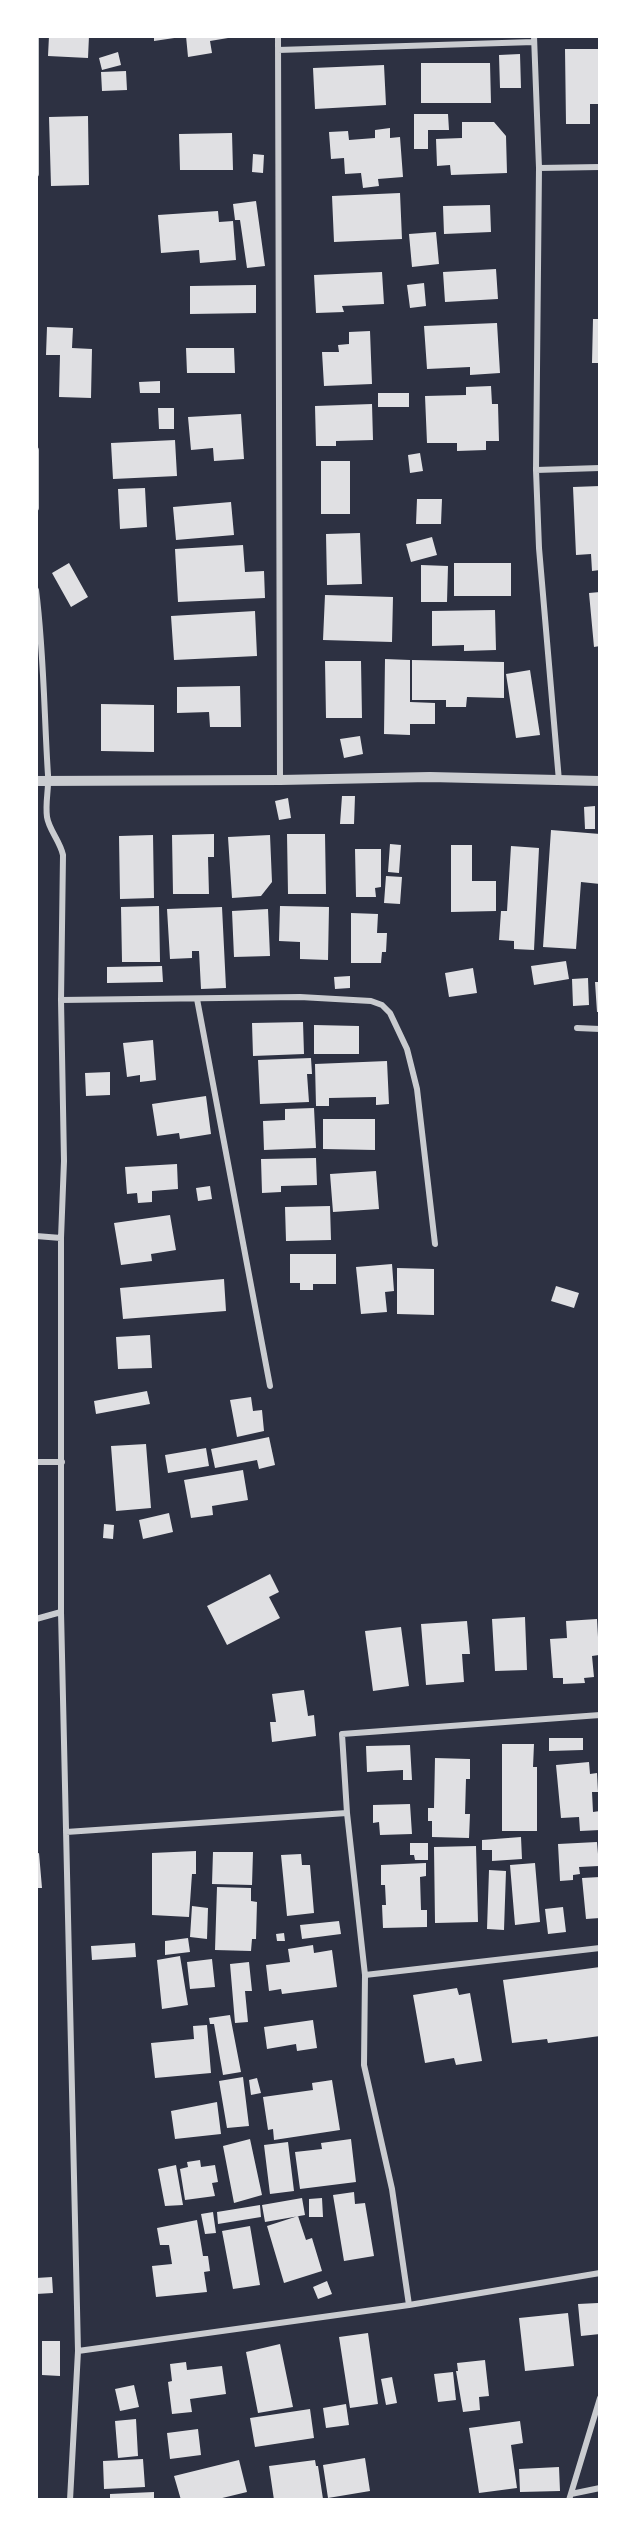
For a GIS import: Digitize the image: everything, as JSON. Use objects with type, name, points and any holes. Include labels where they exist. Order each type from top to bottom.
[{"type":"street","points":[[36,36],[36,174]]},
{"type":"street","points":[[278,36],[280,780]]},
{"type":"street","points":[[278,50],[534,39],[539,168],[536,470],[539,548],[559,782]]},
{"type":"street","points":[[539,168],[600,167]]},
{"type":"street","points":[[36,450],[36,508]]},
{"type":"street","points":[[536,470],[600,468]]},
{"type":"street","points":[[36,590],[48,781],[46,814],[63,855],[61,1000],[64,1161],[62,1612],[78,2351],[70,2500]]},
{"type":"street","points":[[36,781],[430,777],[559,782],[600,781]]},
{"type":"street","points":[[61,1000],[300,997],[371,1001],[382,1005],[390,1013],[408,1049],[417,1089],[435,1244]]},
{"type":"street","points":[[197,999],[270,1386]]},
{"type":"street","points":[[577,1028],[600,1029]]},
{"type":"street","points":[[36,1236],[62,1238]]},
{"type":"street","points":[[36,1462],[62,1462]]},
{"type":"street","points":[[36,1619],[62,1612]]},
{"type":"street","points":[[409,2305],[392,2188],[364,2065],[365,1974],[347,1813],[342,1734],[600,1715]]},
{"type":"street","points":[[66,1832],[347,1813]]},
{"type":"street","points":[[365,1974],[600,1948]]},
{"type":"street","points":[[78,2351],[409,2305],[600,2273]]},
{"type":"street","points":[[570,2497],[600,2398]]},
{"type":"street","points":[[570,2497],[600,2488]]},
{"type":"building","points":[[49,36],[89,36],[88,58],[48,56]]},
{"type":"building","points":[[154,36],[181,36],[181,37],[154,41]]},
{"type":"building","points":[[186,36],[228,36],[228,38],[210,41],[212,53],[188,57]]},
{"type":"building","points":[[565,49],[599,49],[600,104],[590,104],[590,124],[566,124]]},
{"type":"building","points":[[118,52],[121,65],[102,70],[99,58]]},
{"type":"building","points":[[520,54],[521,88],[500,88],[499,55]]},
{"type":"building","points":[[421,63],[490,63],[491,103],[421,103]]},
{"type":"building","points":[[384,65],[386,105],[315,109],[313,68]]},
{"type":"building","points":[[126,71],[127,90],[102,91],[101,72]]},
{"type":"building","points":[[414,114],[448,114],[449,130],[428,130],[428,149],[414,149]]},
{"type":"building","points":[[88,116],[89,185],[51,186],[49,117]]},
{"type":"building","points":[[462,122],[494,122],[506,136],[507,173],[451,175],[450,165],[437,166],[436,139],[462,138]]},
{"type":"building","points":[[390,128],[390,138],[400,137],[403,177],[378,179],[379,186],[363,188],[361,173],[345,174],[344,158],[331,159],[329,132],[348,131],[349,140],[375,138],[375,130]]},
{"type":"building","points":[[232,133],[233,170],[180,170],[179,134]]},
{"type":"building","points":[[253,154],[264,155],[263,173],[252,172]]},
{"type":"building","points":[[400,193],[402,239],[334,242],[332,196]]},
{"type":"building","points":[[256,201],[265,266],[247,268],[240,220],[235,220],[233,204]]},
{"type":"building","points":[[490,205],[491,232],[444,234],[443,206]]},
{"type":"building","points":[[218,211],[219,222],[233,221],[236,260],[200,263],[199,250],[161,253],[158,215]]},
{"type":"building","points":[[436,232],[439,264],[412,267],[409,234]]},
{"type":"building","points":[[496,269],[498,299],[445,302],[443,272]]},
{"type":"building","points":[[382,272],[384,304],[342,306],[344,312],[316,313],[314,275]]},
{"type":"building","points":[[424,283],[426,306],[410,308],[407,285]]},
{"type":"building","points":[[256,285],[256,313],[190,314],[190,286]]},
{"type":"building","points":[[593,319],[600,319],[600,363],[592,363]]},
{"type":"building","points":[[497,323],[500,373],[470,375],[470,367],[427,369],[424,326]]},
{"type":"building","points":[[47,327],[73,328],[72,348],[92,349],[91,398],[59,397],[60,355],[46,355]]},
{"type":"building","points":[[370,331],[372,384],[324,386],[322,352],[339,352],[338,345],[349,344],[349,332]]},
{"type":"building","points":[[186,348],[234,348],[235,373],[187,373]]},
{"type":"building","points":[[160,381],[160,393],[140,393],[139,382]]},
{"type":"building","points":[[491,386],[492,404],[498,404],[499,441],[486,441],[486,450],[457,451],[457,443],[427,443],[425,396],[466,395],[466,387]]},
{"type":"building","points":[[378,393],[409,393],[409,407],[378,407]]},
{"type":"building","points":[[372,404],[373,440],[336,441],[336,446],[316,446],[315,406]]},
{"type":"building","points":[[158,408],[174,408],[174,429],[159,429]]},
{"type":"building","points":[[241,414],[244,459],[214,461],[213,448],[191,450],[188,417]]},
{"type":"building","points":[[175,440],[177,476],[113,479],[111,443]]},
{"type":"building","points":[[420,453],[423,471],[410,473],[408,455]]},
{"type":"building","points":[[321,461],[350,461],[350,514],[321,514]]},
{"type":"building","points":[[600,486],[600,570],[592,571],[591,554],[576,555],[573,487]]},
{"type":"building","points":[[145,488],[147,527],[120,529],[118,489]]},
{"type":"building","points":[[417,499],[442,499],[441,524],[416,524]]},
{"type":"building","points":[[231,502],[234,535],[176,540],[173,507]]},
{"type":"building","points":[[360,533],[362,584],[327,585],[326,534]]},
{"type":"building","points":[[432,537],[437,555],[411,562],[406,544]]},
{"type":"building","points":[[243,545],[245,572],[264,571],[265,598],[178,602],[175,549]]},
{"type":"building","points":[[69,563],[88,597],[71,607],[52,573]]},
{"type":"building","points":[[454,563],[511,563],[511,596],[454,596]]},
{"type":"building","points":[[421,565],[448,566],[447,602],[421,602]]},
{"type":"building","points":[[600,592],[600,646],[594,647],[589,593]]},
{"type":"building","points":[[325,595],[393,597],[392,642],[323,640]]},
{"type":"building","points":[[495,610],[496,650],[464,651],[464,645],[432,646],[432,611]]},
{"type":"building","points":[[255,611],[257,656],[174,660],[171,616]]},
{"type":"building","points":[[385,659],[410,660],[410,702],[435,703],[435,724],[410,724],[410,735],[384,734]]},
{"type":"building","points":[[412,660],[504,662],[504,698],[467,697],[466,707],[446,707],[446,700],[412,700]]},
{"type":"building","points":[[325,661],[361,661],[362,718],[326,718]]},
{"type":"building","points":[[530,670],[540,735],[516,738],[506,674]]},
{"type":"building","points":[[240,686],[241,727],[210,727],[209,712],[177,713],[177,687]]},
{"type":"building","points":[[101,704],[154,705],[154,752],[101,751]]},
{"type":"building","points":[[360,736],[363,754],[344,758],[340,739]]},
{"type":"building","points":[[342,796],[355,796],[354,824],[340,824]]},
{"type":"building","points":[[288,798],[291,818],[279,820],[275,801]]},
{"type":"building","points":[[595,806],[595,829],[585,829],[584,807]]},
{"type":"building","points":[[551,830],[600,834],[600,884],[581,882],[576,949],[543,947]]},
{"type":"building","points":[[214,834],[214,857],[208,857],[209,894],[173,894],[172,835]]},
{"type":"building","points":[[287,834],[325,834],[326,894],[288,894]]},
{"type":"building","points":[[153,835],[154,898],[120,899],[119,836]]},
{"type":"building","points":[[270,835],[272,882],[261,896],[232,898],[228,837]]},
{"type":"building","points":[[390,844],[401,845],[399,873],[388,872]]},
{"type":"building","points":[[451,845],[472,845],[472,881],[496,881],[496,911],[451,912]]},
{"type":"building","points":[[511,846],[539,848],[534,950],[514,949],[514,941],[499,940],[501,911],[507,911]]},
{"type":"building","points":[[355,849],[381,849],[381,887],[375,888],[376,897],[356,897]]},
{"type":"building","points":[[386,876],[402,877],[400,904],[384,903]]},
{"type":"building","points":[[159,906],[160,962],[122,962],[121,907]]},
{"type":"building","points":[[280,906],[329,907],[328,960],[300,959],[300,942],[279,941]]},
{"type":"building","points":[[222,907],[226,988],[201,989],[199,951],[192,951],[192,958],[170,959],[167,909]]},
{"type":"building","points":[[268,909],[270,956],[234,957],[232,911]]},
{"type":"building","points":[[351,913],[378,914],[377,933],[387,933],[386,952],[382,952],[381,963],[351,963]]},
{"type":"building","points":[[566,961],[569,979],[534,985],[531,966]]},
{"type":"building","points":[[162,966],[163,982],[107,983],[107,967]]},
{"type":"building","points":[[473,968],[477,993],[449,997],[445,973]]},
{"type":"building","points":[[350,976],[350,988],[335,989],[334,977]]},
{"type":"building","points":[[588,978],[589,1005],[573,1006],[572,979]]},
{"type":"building","points":[[595,982],[600,982],[600,1012],[597,1012]]},
{"type":"building","points":[[303,1022],[304,1054],[253,1056],[252,1023]]},
{"type":"building","points":[[314,1025],[359,1026],[359,1054],[314,1054]]},
{"type":"building","points":[[153,1040],[156,1080],[140,1082],[140,1075],[127,1077],[123,1043]]},
{"type":"building","points":[[311,1058],[312,1074],[307,1074],[309,1102],[260,1104],[258,1060]]},
{"type":"building","points":[[387,1061],[389,1104],[376,1105],[376,1097],[329,1098],[329,1106],[316,1106],[315,1064]]},
{"type":"building","points":[[110,1072],[110,1095],[86,1096],[85,1073]]},
{"type":"building","points":[[206,1096],[211,1134],[180,1139],[179,1133],[157,1136],[152,1104]]},
{"type":"building","points":[[314,1108],[316,1148],[264,1150],[263,1121],[285,1120],[285,1109]]},
{"type":"building","points":[[323,1119],[375,1119],[375,1150],[323,1149]]},
{"type":"building","points":[[316,1158],[317,1185],[281,1186],[281,1192],[262,1193],[261,1159]]},
{"type":"building","points":[[177,1164],[178,1189],[152,1191],[152,1202],[138,1203],[137,1193],[127,1194],[125,1167]]},
{"type":"building","points":[[376,1171],[379,1209],[333,1212],[330,1174]]},
{"type":"building","points":[[210,1186],[212,1199],[198,1201],[196,1188]]},
{"type":"building","points":[[330,1206],[331,1240],[286,1241],[285,1207]]},
{"type":"building","points":[[170,1215],[176,1250],[151,1254],[152,1261],[121,1265],[114,1223]]},
{"type":"building","points":[[290,1254],[336,1254],[336,1284],[313,1284],[313,1290],[300,1290],[300,1283],[290,1283]]},
{"type":"building","points":[[392,1264],[394,1291],[385,1292],[387,1312],[361,1314],[356,1267]]},
{"type":"building","points":[[397,1268],[434,1269],[434,1315],[397,1314]]},
{"type":"building","points":[[224,1279],[226,1311],[123,1319],[120,1288]]},
{"type":"building","points":[[556,1286],[579,1293],[574,1308],[551,1301]]},
{"type":"building","points":[[150,1335],[152,1368],[118,1369],[116,1337]]},
{"type":"building","points":[[147,1391],[150,1404],[96,1414],[94,1401]]},
{"type":"building","points":[[251,1397],[253,1411],[262,1410],[264,1431],[237,1437],[230,1400]]},
{"type":"building","points":[[269,1437],[275,1465],[259,1469],[257,1460],[215,1468],[211,1449]]},
{"type":"building","points":[[146,1444],[151,1508],[116,1511],[111,1446]]},
{"type":"building","points":[[206,1448],[209,1466],[168,1473],[165,1455]]},
{"type":"building","points":[[243,1470],[248,1500],[212,1506],[213,1515],[191,1518],[184,1480]]},
{"type":"building","points":[[169,1513],[173,1532],[143,1539],[139,1520]]},
{"type":"building","points":[[104,1524],[114,1525],[113,1539],[103,1538]]},
{"type":"building","points":[[270,1574],[279,1592],[269,1597],[280,1618],[227,1645],[207,1606]]},
{"type":"building","points":[[525,1617],[527,1670],[495,1671],[492,1619]]},
{"type":"building","points":[[597,1619],[599,1655],[592,1656],[594,1677],[584,1678],[585,1683],[563,1684],[563,1678],[553,1678],[550,1639],[567,1638],[566,1621]]},
{"type":"building","points":[[467,1621],[470,1654],[462,1654],[464,1682],[426,1685],[421,1624]]},
{"type":"building","points":[[401,1627],[409,1686],[373,1691],[365,1631]]},
{"type":"building","points":[[304,1690],[308,1716],[314,1715],[316,1736],[272,1742],[270,1722],[276,1722],[272,1694]]},
{"type":"building","points":[[549,1738],[583,1738],[583,1750],[549,1751]]},
{"type":"building","points":[[502,1744],[534,1744],[533,1767],[537,1767],[537,1831],[502,1831]]},
{"type":"building","points":[[410,1745],[412,1780],[403,1780],[403,1770],[367,1772],[366,1746]]},
{"type":"building","points":[[435,1758],[470,1759],[470,1779],[466,1779],[465,1814],[470,1814],[469,1838],[432,1837],[432,1821],[428,1821],[428,1808],[434,1808]]},
{"type":"building","points":[[589,1762],[590,1774],[597,1773],[598,1792],[592,1792],[593,1812],[600,1811],[600,1830],[580,1831],[579,1817],[561,1818],[556,1765]]},
{"type":"building","points":[[410,1804],[412,1834],[380,1835],[379,1822],[373,1823],[373,1805]]},
{"type":"building","points":[[521,1837],[522,1859],[492,1861],[492,1850],[482,1850],[482,1840]]},
{"type":"building","points":[[597,1842],[599,1866],[579,1867],[580,1874],[573,1875],[573,1880],[560,1881],[558,1844]]},
{"type":"building","points":[[410,1843],[428,1843],[428,1860],[415,1860],[414,1855],[410,1855]]},
{"type":"building","points":[[476,1846],[478,1922],[435,1923],[434,1847]]},
{"type":"building","points":[[196,1851],[196,1874],[192,1874],[189,1917],[152,1915],[152,1853]]},
{"type":"building","points":[[213,1852],[253,1852],[252,1885],[212,1884]]},
{"type":"building","points":[[39,1853],[42,1888],[36,1888],[36,1854]]},
{"type":"building","points":[[301,1854],[302,1865],[310,1865],[314,1913],[287,1916],[281,1855]]},
{"type":"building","points":[[426,1863],[426,1876],[420,1877],[421,1910],[427,1910],[427,1927],[383,1928],[382,1905],[386,1905],[385,1885],[381,1885],[381,1865]]},
{"type":"building","points":[[535,1863],[540,1922],[515,1925],[510,1865]]},
{"type":"building","points":[[489,1870],[506,1871],[504,1930],[487,1929]]},
{"type":"building","points":[[600,1877],[600,1918],[586,1919],[582,1878]]},
{"type":"building","points":[[217,1887],[251,1888],[251,1901],[257,1902],[256,1939],[252,1939],[251,1951],[215,1950]]},
{"type":"building","points":[[192,1906],[208,1908],[207,1939],[190,1937]]},
{"type":"building","points":[[563,1907],[566,1932],[548,1934],[545,1909]]},
{"type":"building","points":[[339,1921],[341,1934],[302,1939],[300,1925]]},
{"type":"building","points":[[284,1933],[285,1941],[277,1941],[276,1934]]},
{"type":"building","points":[[188,1938],[190,1952],[165,1955],[165,1941]]},
{"type":"building","points":[[135,1943],[136,1957],[92,1960],[91,1946]]},
{"type":"building","points":[[313,1945],[314,1953],[332,1950],[337,1987],[282,1994],[281,1989],[269,1991],[266,1965],[290,1962],[288,1949]]},
{"type":"building","points":[[180,1956],[188,2005],[162,2009],[157,1960]]},
{"type":"building","points":[[212,1959],[215,1987],[190,1989],[187,1962]]},
{"type":"building","points":[[249,1962],[252,1991],[245,1991],[248,2022],[235,2023],[230,1964]]},
{"type":"building","points":[[600,1967],[600,2036],[548,2043],[547,2039],[512,2043],[503,1980]]},
{"type":"building","points":[[457,1988],[459,1995],[470,1993],[482,2061],[456,2065],[454,2058],[425,2063],[413,1995]]},
{"type":"building","points":[[230,2015],[241,2072],[223,2075],[214,2024],[210,2024],[209,2018]]},
{"type":"building","points":[[313,2020],[317,2048],[297,2051],[296,2044],[267,2049],[264,2027]]},
{"type":"building","points":[[207,2025],[211,2073],[155,2078],[151,2043],[194,2039],[193,2026]]},
{"type":"building","points":[[243,2077],[249,2126],[227,2128],[219,2081]]},
{"type":"building","points":[[257,2078],[261,2093],[251,2095],[249,2080]]},
{"type":"building","points":[[332,2080],[340,2130],[274,2140],[273,2129],[268,2130],[263,2097],[313,2090],[312,2083]]},
{"type":"building","points":[[217,2102],[221,2134],[175,2139],[171,2111]]},
{"type":"building","points":[[250,2139],[262,2195],[234,2203],[223,2146]]},
{"type":"building","points":[[351,2139],[356,2182],[300,2189],[295,2152],[322,2149],[321,2143]]},
{"type":"building","points":[[288,2142],[294,2191],[270,2194],[264,2145]]},
{"type":"building","points":[[200,2160],[201,2167],[215,2165],[218,2182],[212,2183],[215,2196],[185,2200],[180,2169],[188,2167],[187,2162]]},
{"type":"building","points":[[176,2165],[183,2205],[165,2206],[158,2169]]},
{"type":"building","points":[[354,2192],[355,2204],[365,2203],[374,2256],[344,2261],[333,2195]]},
{"type":"building","points":[[302,2198],[305,2215],[265,2222],[262,2205]]},
{"type":"building","points":[[322,2198],[323,2217],[309,2217],[309,2199]]},
{"type":"building","points":[[260,2205],[261,2217],[218,2224],[217,2212]]},
{"type":"building","points":[[213,2212],[216,2233],[205,2234],[201,2214]]},
{"type":"building","points":[[298,2216],[306,2240],[312,2238],[322,2271],[284,2283],[267,2226]]},
{"type":"building","points":[[197,2220],[203,2256],[208,2256],[210,2271],[204,2272],[207,2292],[156,2297],[152,2266],[172,2264],[169,2245],[160,2245],[157,2228]]},
{"type":"building","points":[[250,2226],[260,2285],[233,2289],[222,2231]]},
{"type":"building","points":[[52,2277],[53,2293],[36,2294],[36,2278]]},
{"type":"building","points":[[327,2281],[332,2294],[318,2299],[313,2287]]},
{"type":"building","points":[[598,2303],[600,2334],[581,2336],[578,2304]]},
{"type":"building","points":[[568,2313],[574,2366],[525,2371],[519,2318]]},
{"type":"building","points":[[368,2333],[378,2404],[350,2408],[339,2337]]},
{"type":"building","points":[[42,2341],[60,2341],[60,2376],[42,2375]]},
{"type":"building","points":[[280,2344],[293,2407],[258,2413],[246,2352]]},
{"type":"building","points":[[485,2360],[489,2396],[479,2397],[480,2410],[463,2412],[456,2371],[458,2371],[457,2363]]},
{"type":"building","points":[[186,2362],[187,2370],[222,2366],[226,2394],[190,2399],[192,2412],[172,2414],[168,2382],[172,2381],[170,2364]]},
{"type":"building","points":[[453,2372],[456,2400],[438,2402],[434,2374]]},
{"type":"building","points":[[392,2377],[397,2403],[386,2405],[381,2379]]},
{"type":"building","points":[[134,2385],[139,2407],[120,2411],[115,2389]]},
{"type":"building","points":[[346,2404],[349,2425],[326,2428],[323,2408]]},
{"type":"building","points":[[310,2409],[314,2438],[255,2447],[250,2418]]},
{"type":"building","points":[[136,2419],[138,2456],[118,2458],[115,2421]]},
{"type":"building","points":[[520,2421],[523,2443],[511,2445],[517,2488],[479,2493],[469,2428]]},
{"type":"building","points":[[198,2429],[201,2455],[170,2459],[167,2433]]},
{"type":"building","points":[[365,2458],[370,2491],[328,2498],[323,2465]]},
{"type":"building","points":[[143,2459],[145,2487],[104,2489],[103,2461]]},
{"type":"building","points":[[239,2460],[247,2492],[214,2500],[181,2500],[174,2476]]},
{"type":"building","points":[[315,2460],[323,2499],[274,2500],[269,2466]]},
{"type":"building","points":[[559,2467],[560,2491],[520,2492],[519,2469]]},
{"type":"building","points":[[154,2492],[154,2500],[110,2500],[110,2494]]}]
